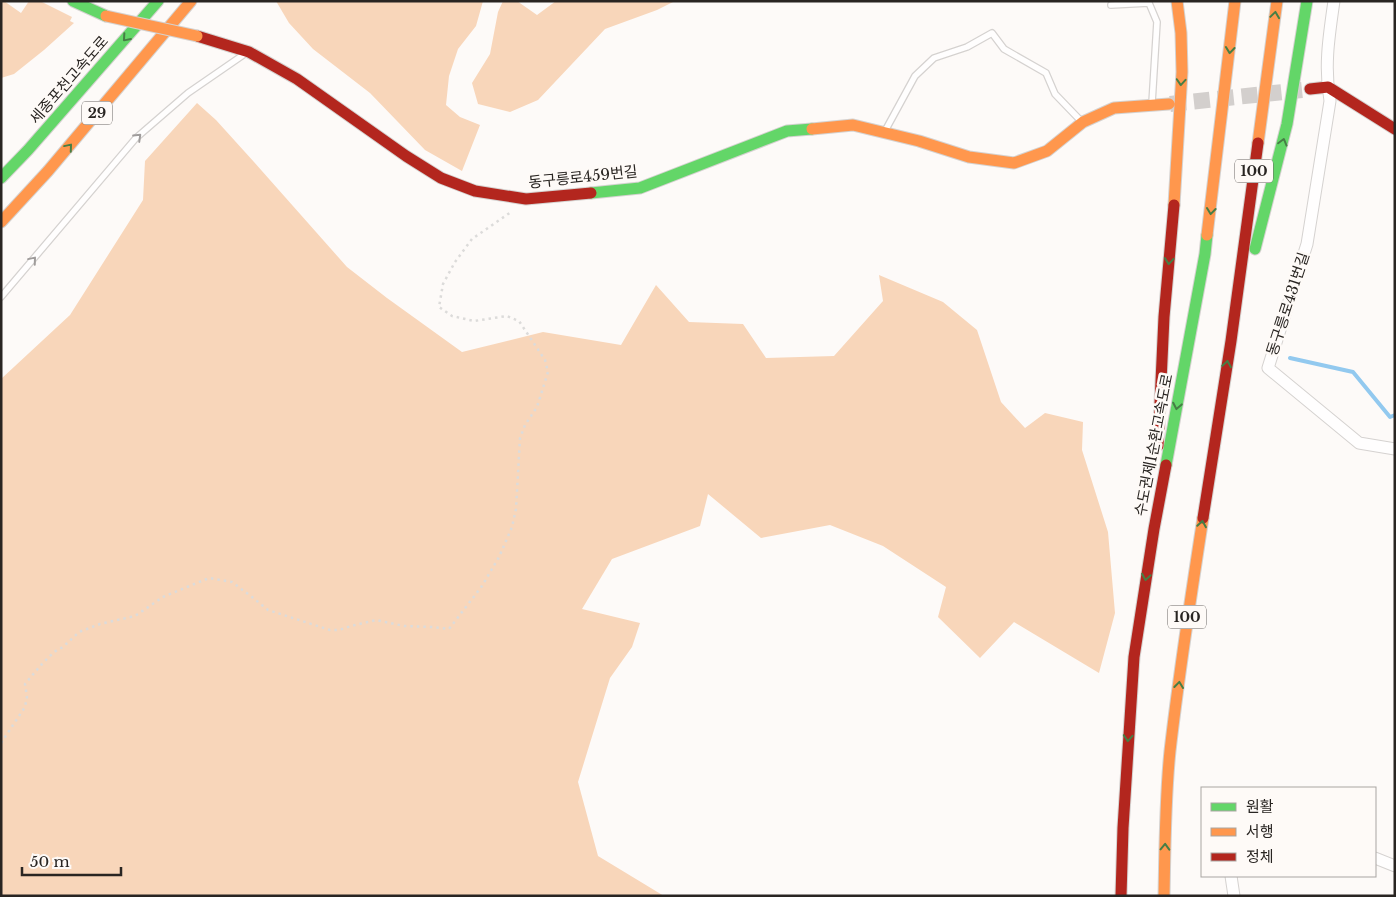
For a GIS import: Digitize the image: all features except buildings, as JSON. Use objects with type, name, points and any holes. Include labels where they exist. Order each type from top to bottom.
[{"type":"main road","name":"동구릉로459번길","points":[[73,1],[106,16],[197,36],[249,52],[297,80],[406,156],[441,178],[475,191],[526,199],[640,188],[787,131],[853,125],[919,141],[969,157],[1014,163],[1047,152],[1083,122],[1114,108],[1169,104]]},
{"type":"main road","name":"세종포천고속도로","points":[[1,178],[28,150],[158,1]]},
{"type":"main road","name":"29","points":[[1,222],[48,171],[191,1]]},
{"type":"main road","points":[[1154,529],[1164,317],[1172,235],[1182,72],[1181,33],[1177,1]]},
{"type":"main road","name":"수도권제1순환고속도로","points":[[1122,896],[1123,828],[1134,658],[1154,529],[1205,254],[1235,1]]},
{"type":"main road","name":"100","points":[[1164,896],[1170,753],[1186,627],[1231,341],[1277,1]]},
{"type":"main road","points":[[1231,341],[1287,124],[1307,1]]},
{"type":"main road","points":[[1310,89],[1328,87],[1395,128]]},
{"type":"main road","points":[[1,170],[28,150]]},
{"type":"main road","points":[[1,232],[48,171]]},
{"type":"street","points":[[1328,87],[1327,46],[1334,1]]},
{"type":"street","name":"동구릉로431번길","points":[[1328,87],[1330,101],[1307,244],[1268,368],[1359,443],[1395,449]]},
{"type":"street","points":[[1376,858],[1395,866]]},
{"type":"street","points":[[1231,877],[1234,896]]},
{"type":"lane","points":[[1111,5],[1149,4],[1157,22],[1152,106]]},
{"type":"lane","points":[[884,133],[915,76],[934,58],[967,47],[992,33],[1004,49],[1046,73],[1055,94],[1083,122]]},
{"type":"lane","points":[[1,297],[136,138],[188,93],[249,52]]},
{"type":"path","points":[[1,743],[25,707],[28,696],[26,684],[54,652],[63,647],[79,632],[100,624],[136,616],[163,596],[209,578],[232,582],[268,610],[330,630],[339,630],[376,620],[404,626],[449,629],[482,586],[499,557],[512,527],[516,509],[520,438],[537,407],[548,372],[545,360],[519,321],[508,316],[474,321],[452,316],[439,307],[443,284],[455,262],[472,239],[504,218],[526,199]]},
{"type":"shaded area","points":[[1,1],[4,1],[21,13],[29,1],[40,1],[72,17],[70,21],[74,23],[14,74],[1,78]]},
{"type":"shaded area","points":[[276,1],[483,1],[476,26],[458,49],[449,76],[446,105],[460,117],[480,125],[462,171],[425,150],[370,93],[313,49],[289,23]]},
{"type":"shaded area","points":[[503,1],[517,1],[537,15],[556,1],[675,1],[657,10],[605,29],[538,100],[510,112],[478,104],[472,83],[490,54],[498,12]]},
{"type":"shaded area","points":[[197,103],[216,120],[347,267],[462,352],[543,332],[621,345],[656,285],[689,322],[743,324],[766,358],[834,356],[883,301],[879,275],[943,302],[977,330],[1001,402],[1025,428],[1045,413],[1083,422],[1082,450],[1108,532],[1115,613],[1099,673],[1014,622],[980,658],[938,617],[946,587],[883,546],[830,525],[761,538],[708,494],[700,526],[612,559],[582,609],[640,623],[632,647],[610,678],[578,782],[598,856],[664,896],[1,896],[1,379],[70,315],[143,200],[145,161]]},
{"type":"waterway","points":[[1290,358],[1353,372],[1390,417],[1395,415]]},
{"type":"tunnel","points":[[1170,104],[1302,90]]},
{"type":"traffic: fast","points":[[73,1],[106,16]]},
{"type":"traffic: fast","points":[[1,178],[28,150],[158,1]]},
{"type":"traffic: fast","points":[[1255,249],[1287,124],[1307,1]]},
{"type":"traffic: fast","points":[[591,193],[640,188],[787,131],[812,129]]},
{"type":"traffic: fast","points":[[1166,465],[1207,235]]},
{"type":"traffic: slow","points":[[1,222],[48,171],[191,1]]},
{"type":"traffic: slow","points":[[1174,205],[1182,72],[1181,33],[1177,1]]},
{"type":"traffic: slow","points":[[1207,235],[1235,1]]},
{"type":"traffic: slow","points":[[1258,143],[1277,1]]},
{"type":"traffic: slow","points":[[106,16],[197,36]]},
{"type":"traffic: slow","points":[[812,129],[853,125],[919,141],[969,157],[1014,163],[1047,151],[1083,122],[1114,108],[1169,104]]},
{"type":"traffic: slow","points":[[1164,896],[1168,769],[1181,663],[1203,518]]},
{"type":"traffic: jam","points":[[197,36],[249,52],[297,79],[406,156],[441,178],[475,191],[526,199],[591,193]]},
{"type":"traffic: jam","points":[[1310,89],[1328,87],[1395,129]]},
{"type":"traffic: jam","points":[[1203,518],[1231,341],[1258,143]]},
{"type":"traffic: jam","points":[[1158,446],[1164,317],[1174,205]]},
{"type":"traffic: jam","points":[[1121,896],[1123,828],[1134,657],[1166,465]]}]
